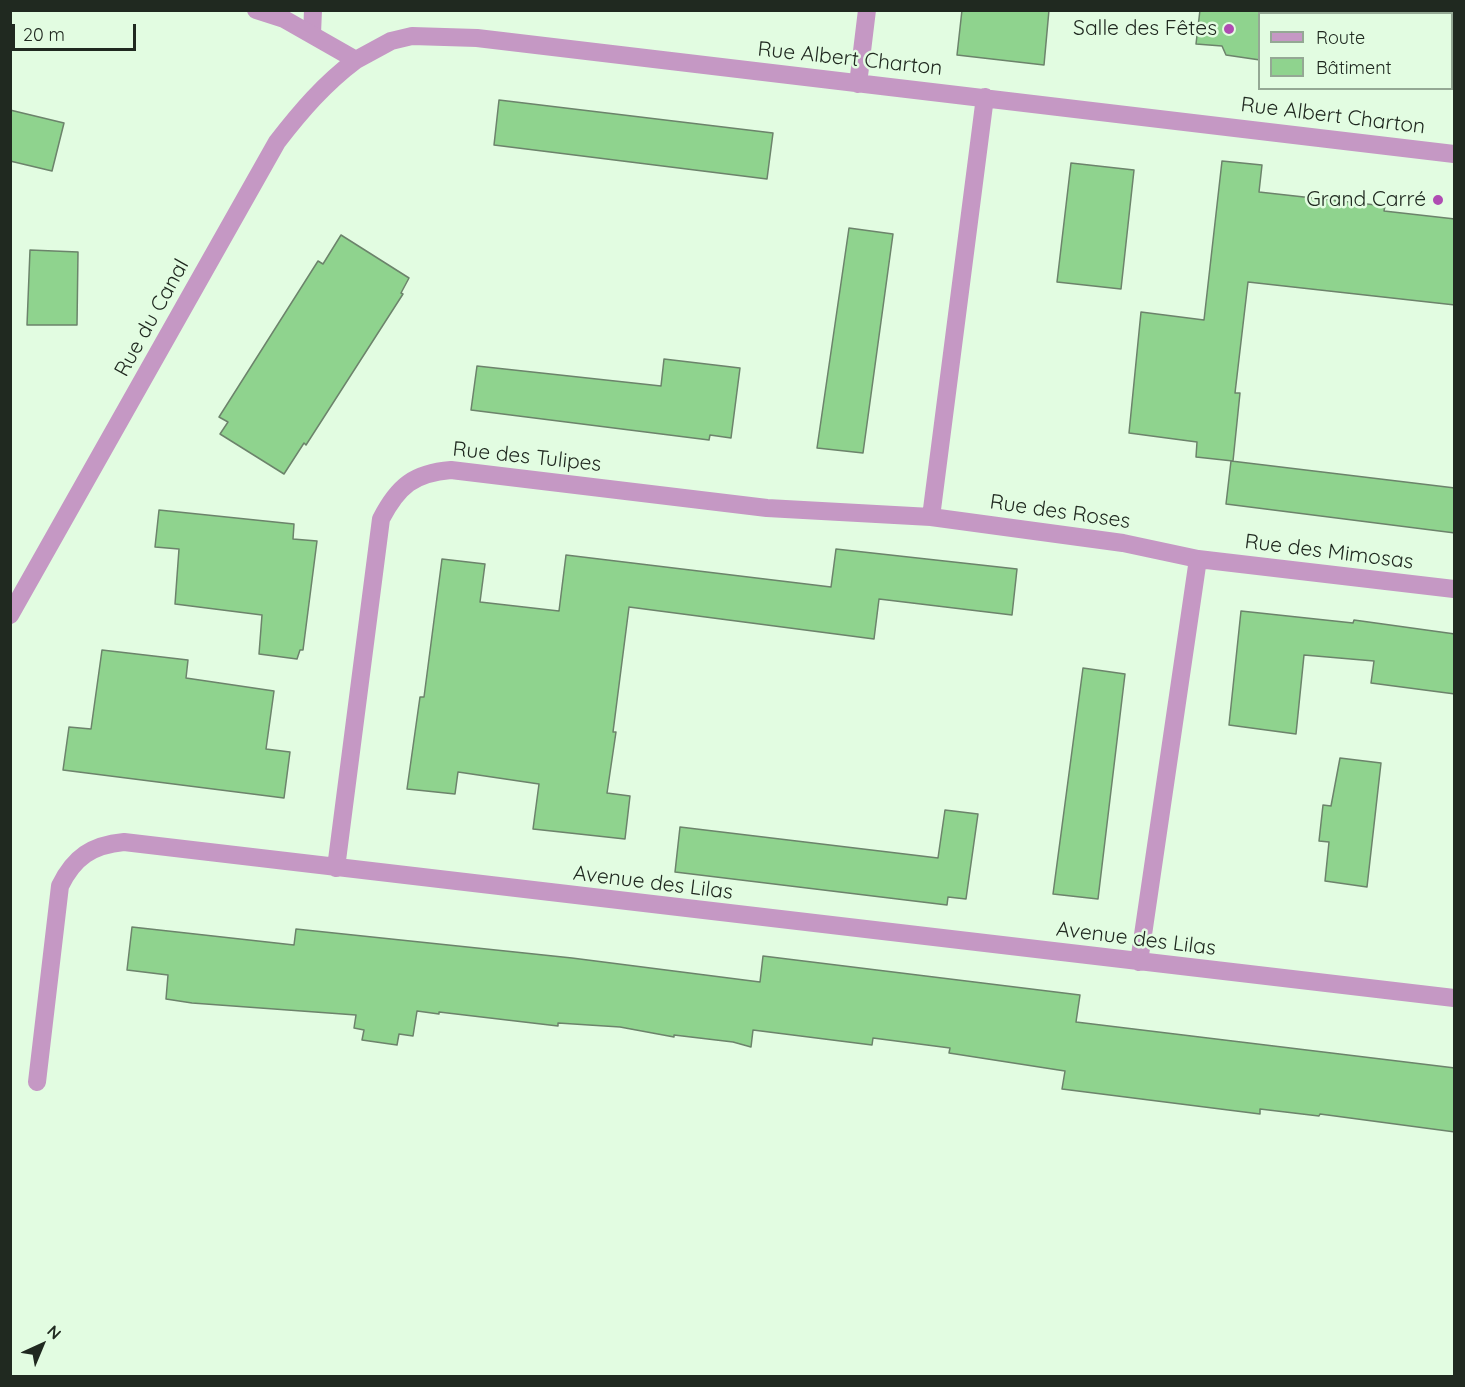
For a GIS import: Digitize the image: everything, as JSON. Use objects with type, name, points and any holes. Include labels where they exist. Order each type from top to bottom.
[{"type":"street","points":[[256,10],[284,19],[356,60]]},
{"type":"street","points":[[312,34],[313,10]]},
{"type":"street","points":[[858,84],[867,10]]},
{"type":"street","name":"Rue Albert Charton","points":[[356,60],[391,41],[412,36],[477,38],[1455,154]]},
{"type":"street","name":"Rue du Canal","points":[[10,615],[277,142],[322,88],[356,60]]},
{"type":"street","points":[[932,517],[985,97]]},
{"type":"street","name":"Rue des Tulipes","points":[[336,868],[381,519],[388,505],[400,490],[416,478],[431,471],[451,470],[766,508],[932,517]]},
{"type":"street","name":"Rue des Roses","points":[[932,517],[1123,543],[1198,559]]},
{"type":"street","points":[[1139,962],[1198,559]]},
{"type":"street","name":"Rue des Mimosas","points":[[1198,559],[1455,589]]},
{"type":"street","name":"Avenue des Lilas","points":[[37,1082],[60,886],[67,872],[92,849],[108,843],[124,842],[1455,998]]},
{"type":"building","points":[[962,10],[1049,10],[1044,65],[957,55]]},
{"type":"building","name":"Salle des Fêtes","points":[[1200,10],[1260,10],[1258,12],[1258,60],[1226,55],[1222,46],[1196,44]]},
{"type":"building","points":[[499,100],[773,133],[767,179],[494,145]]},
{"type":"building","points":[[10,110],[64,123],[52,171],[10,161]]},
{"type":"building","points":[[1222,161],[1262,165],[1259,192],[1385,206],[1384,211],[1455,219],[1455,305],[1248,282],[1235,393],[1240,393],[1233,461],[1196,457],[1197,442],[1129,433],[1141,312],[1204,320]]},
{"type":"building","points":[[1071,163],[1134,170],[1121,289],[1057,282]]},
{"type":"building","points":[[849,228],[893,234],[863,453],[817,448]]},
{"type":"building","points":[[341,235],[409,278],[401,293],[403,294],[306,445],[304,443],[284,474],[220,434],[228,422],[219,417],[318,261],[323,264]]},
{"type":"building","points":[[30,250],[78,252],[77,325],[27,325]]},
{"type":"building","points":[[664,359],[740,368],[731,438],[710,435],[709,440],[471,410],[477,366],[661,386]]},
{"type":"building","points":[[1231,461],[1455,488],[1455,533],[1226,504]]},
{"type":"building","points":[[159,510],[294,524],[293,539],[317,541],[303,650],[300,650],[297,659],[259,654],[262,615],[175,604],[179,549],[155,547]]},
{"type":"building","points":[[836,549],[1017,569],[1012,615],[879,599],[874,639],[629,607],[607,793],[630,796],[625,839],[533,829],[539,784],[458,772],[455,794],[407,789],[420,697],[424,697],[442,559],[485,564],[480,602],[559,611],[566,555],[831,587]]},
{"type":"building","points":[[1241,611],[1353,623],[1354,620],[1455,634],[1455,694],[1371,683],[1374,661],[1304,655],[1296,734],[1229,725]]},
{"type":"building","points":[[102,650],[188,660],[186,678],[274,691],[266,749],[290,752],[284,798],[63,770],[69,727],[91,729]]},
{"type":"building","points":[[1083,668],[1125,674],[1098,899],[1053,894]]},
{"type":"building","points":[[1340,758],[1381,763],[1367,887],[1325,881],[1329,842],[1319,841],[1323,805],[1331,806]]},
{"type":"building","points":[[945,810],[978,814],[966,899],[948,897],[947,905],[675,872],[680,827],[938,858]]},
{"type":"building","points":[[132,927],[294,945],[296,929],[572,958],[760,982],[763,956],[1080,995],[1076,1022],[1455,1068],[1455,1132],[1320,1114],[1319,1116],[1260,1109],[1260,1114],[1062,1089],[1065,1071],[949,1053],[950,1048],[873,1038],[872,1045],[753,1030],[751,1047],[733,1042],[674,1035],[674,1037],[620,1027],[558,1023],[558,1026],[417,1011],[413,1036],[399,1034],[397,1045],[362,1040],[364,1030],[354,1028],[356,1015],[192,1003],[166,999],[168,975],[127,970]]},
{"type":"place","name":"Salle des Fêtes","points":[[1229,29]]},
{"type":"place","name":"Grand Carré","points":[[1438,200]]}]
